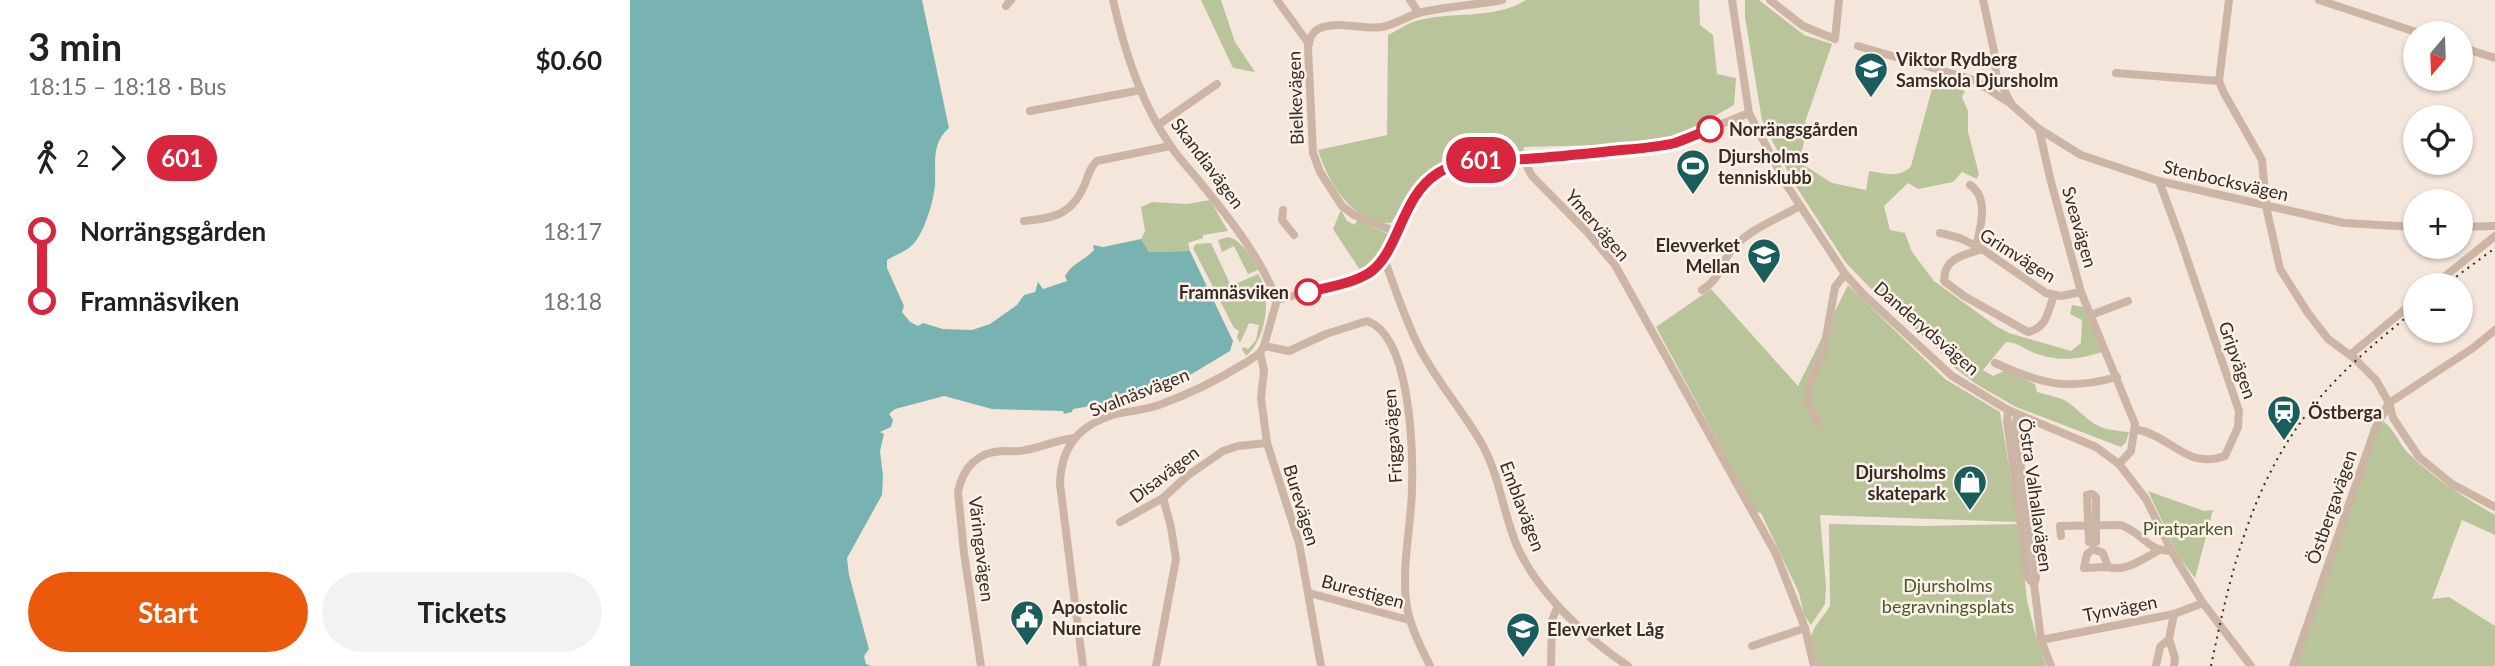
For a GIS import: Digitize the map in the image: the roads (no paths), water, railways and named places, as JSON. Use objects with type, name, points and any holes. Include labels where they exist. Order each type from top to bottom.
[{"type":"street","name":"Skandiavägen","points":[[1113,0],[1120,32],[1141,90],[1158,125],[1170,146],[1240,231],[1264,269],[1277,300]]},
{"type":"street","points":[[1277,0],[1308,44]]},
{"type":"street","points":[[1410,0],[1418,12]]},
{"type":"street","name":"Bielkevägen","points":[[1396,232],[1354,215],[1342,206],[1320,172],[1313,153],[1308,44],[1314,32],[1332,25],[1378,27],[1396,23],[1418,12],[1503,0]]},
{"type":"street","name":"Danderydsvägen","points":[[1732,0],[1749,113],[1800,206],[1845,274],[1945,370],[1982,396],[2018,415],[2096,447],[2119,464],[2146,499],[2171,551],[2203,603],[2251,666]]},
{"type":"street","points":[[1770,0],[1803,26],[1835,39],[1839,0]]},
{"type":"street","points":[[1983,0],[1996,74],[2012,106]]},
{"type":"street","points":[[2229,0],[2219,80],[2262,160],[2266,206],[2280,269],[2321,331],[2376,380],[2389,403],[2393,418],[2419,457],[2452,484],[2495,507]]},
{"type":"street","points":[[2319,0],[2403,27]]},
{"type":"street","points":[[1858,46],[1974,80],[2012,106],[2039,129]]},
{"type":"street","points":[[2473,51],[2495,58]]},
{"type":"street","points":[[2116,73],[2219,80]]},
{"type":"street","points":[[1974,80],[1996,74]]},
{"type":"street","points":[[1158,125],[1217,84]]},
{"type":"street","points":[[1030,111],[1141,90]]},
{"type":"street","points":[[1262,350],[1277,300],[1360,277],[1369,272],[1384,258],[1409,205],[1437,173],[1456,164],[1476,160],[1523,159],[1653,147],[1677,142],[1749,113]]},
{"type":"street","name":"Stenbocksvägen","points":[[2039,129],[2081,155],[2159,181],[2344,223],[2403,226]]},
{"type":"street","name":"Sveavägen","points":[[2039,129],[2081,292],[2131,411],[2135,429]]},
{"type":"street","points":[[1024,221],[1058,216],[1068,209],[1078,198],[1092,165],[1097,161],[1170,146]]},
{"type":"street","name":"Ymervägen","points":[[1523,159],[1532,176],[1615,265],[1776,554],[1805,628],[1814,666]]},
{"type":"street","name":"Gripvägen","points":[[2135,429],[2151,432],[2189,457],[2203,461],[2225,456],[2238,427],[2239,411],[2159,181]]},
{"type":"street","points":[[1970,185],[1978,191],[1980,197],[1979,247],[1950,260],[1944,272],[1944,281],[1964,296],[2028,332],[2038,330],[2044,323],[2054,295]]},
{"type":"street","points":[[1702,290],[1721,273],[1727,256],[1743,238],[1800,206]]},
{"type":"street","points":[[1283,210],[1282,220],[1294,235]]},
{"type":"street","points":[[2473,227],[2495,226]]},
{"type":"street","name":"Grimvägen","points":[[1940,233],[1979,247],[2054,295],[2070,296],[2081,292]]},
{"type":"street","points":[[2449,273],[2495,236]]},
{"type":"street","name":"Emblavägen","points":[[1384,258],[1417,344],[1483,446],[1498,480],[1517,546],[1530,568],[1559,606],[1593,641],[1628,666]]},
{"type":"street","points":[[1818,423],[1808,402],[1810,383],[1824,349],[1835,287],[1845,274]]},
{"type":"street","points":[[2091,315],[2128,302]]},
{"type":"street","points":[[2350,355],[2403,311]]},
{"type":"street","name":"Friggavägen","points":[[1262,350],[1289,351],[1326,334],[1367,321],[1379,327],[1387,337],[1401,367],[1408,413],[1412,488],[1405,578],[1409,620],[1430,666]]},
{"type":"street","points":[[2389,403],[2454,361],[2495,330]]},
{"type":"street","name":"Svalnäsvägen","points":[[1083,666],[1060,484],[1064,456],[1074,438],[1099,421],[1116,414],[1158,405],[1179,396],[1243,365],[1262,350]]},
{"type":"street","name":"Burevägen","points":[[1262,350],[1264,370],[1261,398],[1267,443],[1284,501],[1295,527],[1321,666]]},
{"type":"street","points":[[1995,363],[2042,382],[2089,385],[2117,377]]},
{"type":"street","name":"Östbergavägen","points":[[2292,666],[2375,429],[2389,403]]},
{"type":"street","name":"Östra Valhallavägen","points":[[2008,410],[2007,421],[2028,578],[2034,584]]},
{"type":"street","name":"Östra Valhallavägen","points":[[2018,415],[2015,423],[2036,578],[2034,584],[2041,640],[2051,666]]},
{"type":"street","points":[[2119,464],[2131,451],[2135,429]]},
{"type":"street","name":"Väringavägen","points":[[981,666],[964,553],[958,492],[960,483],[967,468],[976,458],[1002,451],[1024,451],[1048,442],[1074,438]]},
{"type":"street","name":"Disavägen","points":[[1121,522],[1163,498],[1187,476],[1223,451],[1238,446],[1267,443]]},
{"type":"street","points":[[2092,494],[2096,497],[2096,541],[2089,542],[2087,524],[2087,495],[2092,494]]},
{"type":"street","points":[[1156,666],[1175,559],[1171,527],[1163,498]]},
{"type":"street","points":[[2061,536],[2060,526],[2121,524],[2158,551]]},
{"type":"street","points":[[2108,567],[2116,570],[2158,551],[2171,551]]},
{"type":"street","name":"Burestigen","points":[[1309,593],[1409,620]]},
{"type":"street","name":"Tynvägen","points":[[2041,640],[2174,614],[2203,603]]},
{"type":"street","points":[[1551,666],[1552,620],[1559,606]]},
{"type":"street","points":[[2174,614],[2169,639],[2175,658],[2174,666]]},
{"type":"street","points":[[1752,646],[1805,628]]},
{"type":"street","points":[[2156,666],[2160,647],[2169,639]]},
{"type":"water","points":[[630,0],[922,0],[949,128],[937,147],[934,191],[922,230],[909,248],[887,260],[887,268],[904,306],[902,312],[910,322],[918,326],[923,323],[943,329],[972,330],[990,324],[1017,305],[1024,295],[1035,292],[1038,282],[1043,289],[1067,281],[1065,276],[1094,250],[1093,245],[1103,247],[1141,239],[1149,252],[1190,251],[1233,341],[1230,351],[1175,384],[1125,400],[1073,409],[1072,412],[1064,414],[1063,411],[992,409],[944,396],[895,409],[889,414],[893,420],[891,427],[880,432],[884,434],[880,451],[882,495],[847,558],[869,649],[864,656],[866,664],[871,666],[630,666]]},
{"type":"railway","points":[[2461,273],[2495,248]]},
{"type":"railway","points":[[2211,666],[2228,592],[2249,521],[2280,455],[2300,423],[2334,382],[2403,320]]},
{"type":"place","name":"Viktor Rydberg Samskola Djursholm","points":[[1871,99]]},
{"type":"place","name":"Norrängsgården","points":[[1710,129]]},
{"type":"place","name":"Djursholms tennisklubb","points":[[1693,196]]},
{"type":"place","name":"Elevverket Mellan","points":[[1764,285]]},
{"type":"place","name":"Framnäsviken","points":[[1308,292]]},
{"type":"place","name":"Östberga","points":[[2284,442]]},
{"type":"place","name":"Djursholms skatepark","points":[[1970,512]]},
{"type":"place","name":"Apostolic Nunciature","points":[[1027,647]]},
{"type":"place","name":"Elevverket Låg","points":[[1523,659]]},
{"type":"park label","name":"Piratparken","points":[[2188,528]]},
{"type":"park label","name":"Djursholms begravningsplats","points":[[1948,595]]}]
